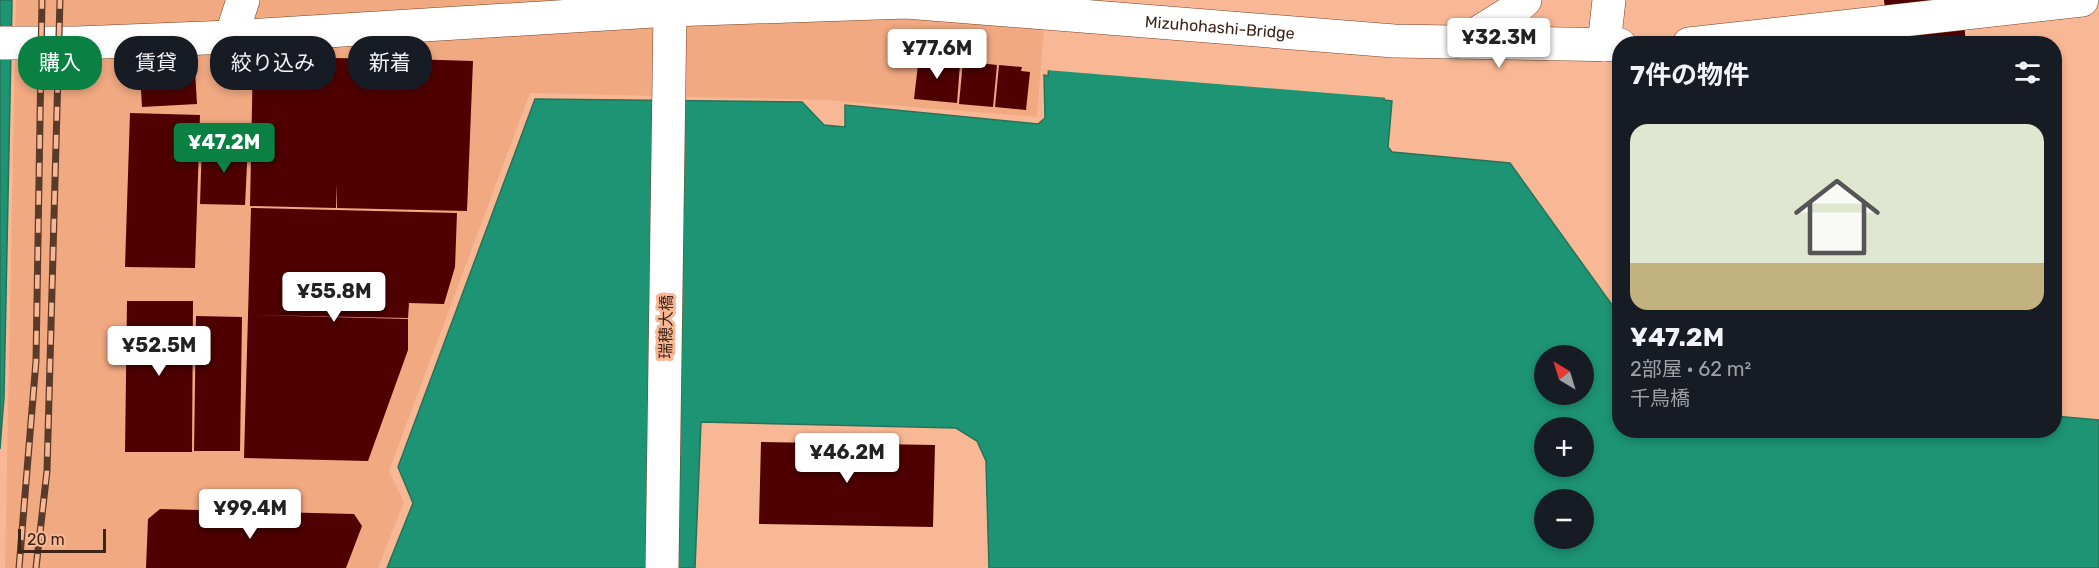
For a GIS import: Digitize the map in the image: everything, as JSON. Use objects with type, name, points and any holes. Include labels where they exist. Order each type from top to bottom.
[{"type":"street","points":[[231,36],[243,0]]},
{"type":"street","points":[[1463,42],[1513,11],[1525,0]]},
{"type":"street","points":[[1609,0],[1612,45]]},
{"type":"street","points":[[1760,36],[2082,0]]},
{"type":"street","name":"Mizuhohashi-Bridge","points":[[247,36],[670,10],[906,2],[1394,41],[1612,45]]},
{"type":"street","name":"瑞穂大橋","points":[[662,568],[670,10]]},
{"type":"street","name":"Mizuhohashi-Bridge","points":[[2,43],[77,43],[210,38]]},
{"type":"shaded area","points":[[0,0],[12,0],[4,397],[0,449]]},
{"type":"shaded area","points":[[16,0],[1046,0],[1037,117],[825,100],[530,93],[389,471],[404,502],[378,568],[5,568]]},
{"type":"shaded area","points":[[1054,0],[1393,0],[1384,100],[1392,101],[1388,147],[1392,152],[1510,163],[1612,305],[1612,438],[2062,438],[2062,417],[2099,420],[2099,568],[989,568],[986,461],[977,441],[956,428],[701,422],[695,568],[387,568],[413,503],[398,467],[535,99],[802,102],[824,125],[845,127],[845,105],[1038,124],[1045,118],[1044,75],[1048,76]]},
{"type":"pier","points":[[1051,0],[1396,0],[1388,97],[1390,98],[1046,70]]},
{"type":"building","points":[[1884,0],[1962,0],[1965,36],[1888,36]]},
{"type":"building","points":[[919,56],[941,58],[941,62],[960,64],[957,103],[914,99]]},
{"type":"building","points":[[336,58],[348,58],[348,90],[432,90],[432,60],[473,61],[467,211],[337,208],[337,184],[336,208],[250,206],[252,90],[336,90]]},
{"type":"building","points":[[963,61],[997,65],[993,107],[959,104]]},
{"type":"building","points":[[999,65],[1022,67],[1021,71],[1030,72],[1026,110],[995,107]]},
{"type":"building","points":[[141,90],[196,90],[197,104],[142,107]]},
{"type":"building","points":[[130,113],[200,115],[195,268],[125,267]]},
{"type":"building","points":[[202,142],[248,144],[245,205],[200,204]]},
{"type":"building","points":[[251,208],[457,213],[455,267],[444,304],[409,303],[408,318],[253,315],[408,319],[408,350],[368,461],[244,458]]},
{"type":"building","points":[[127,301],[193,301],[192,452],[125,452]]},
{"type":"building","points":[[196,316],[242,317],[240,451],[194,451]]},
{"type":"building","points":[[761,442],[935,445],[933,527],[759,524]]},
{"type":"building","points":[[160,509],[354,514],[362,526],[346,568],[146,568],[148,519]]},
{"type":"railway","points":[[19,568],[36,361],[42,0]]},
{"type":"railway","points":[[36,568],[47,471],[60,0]]}]
